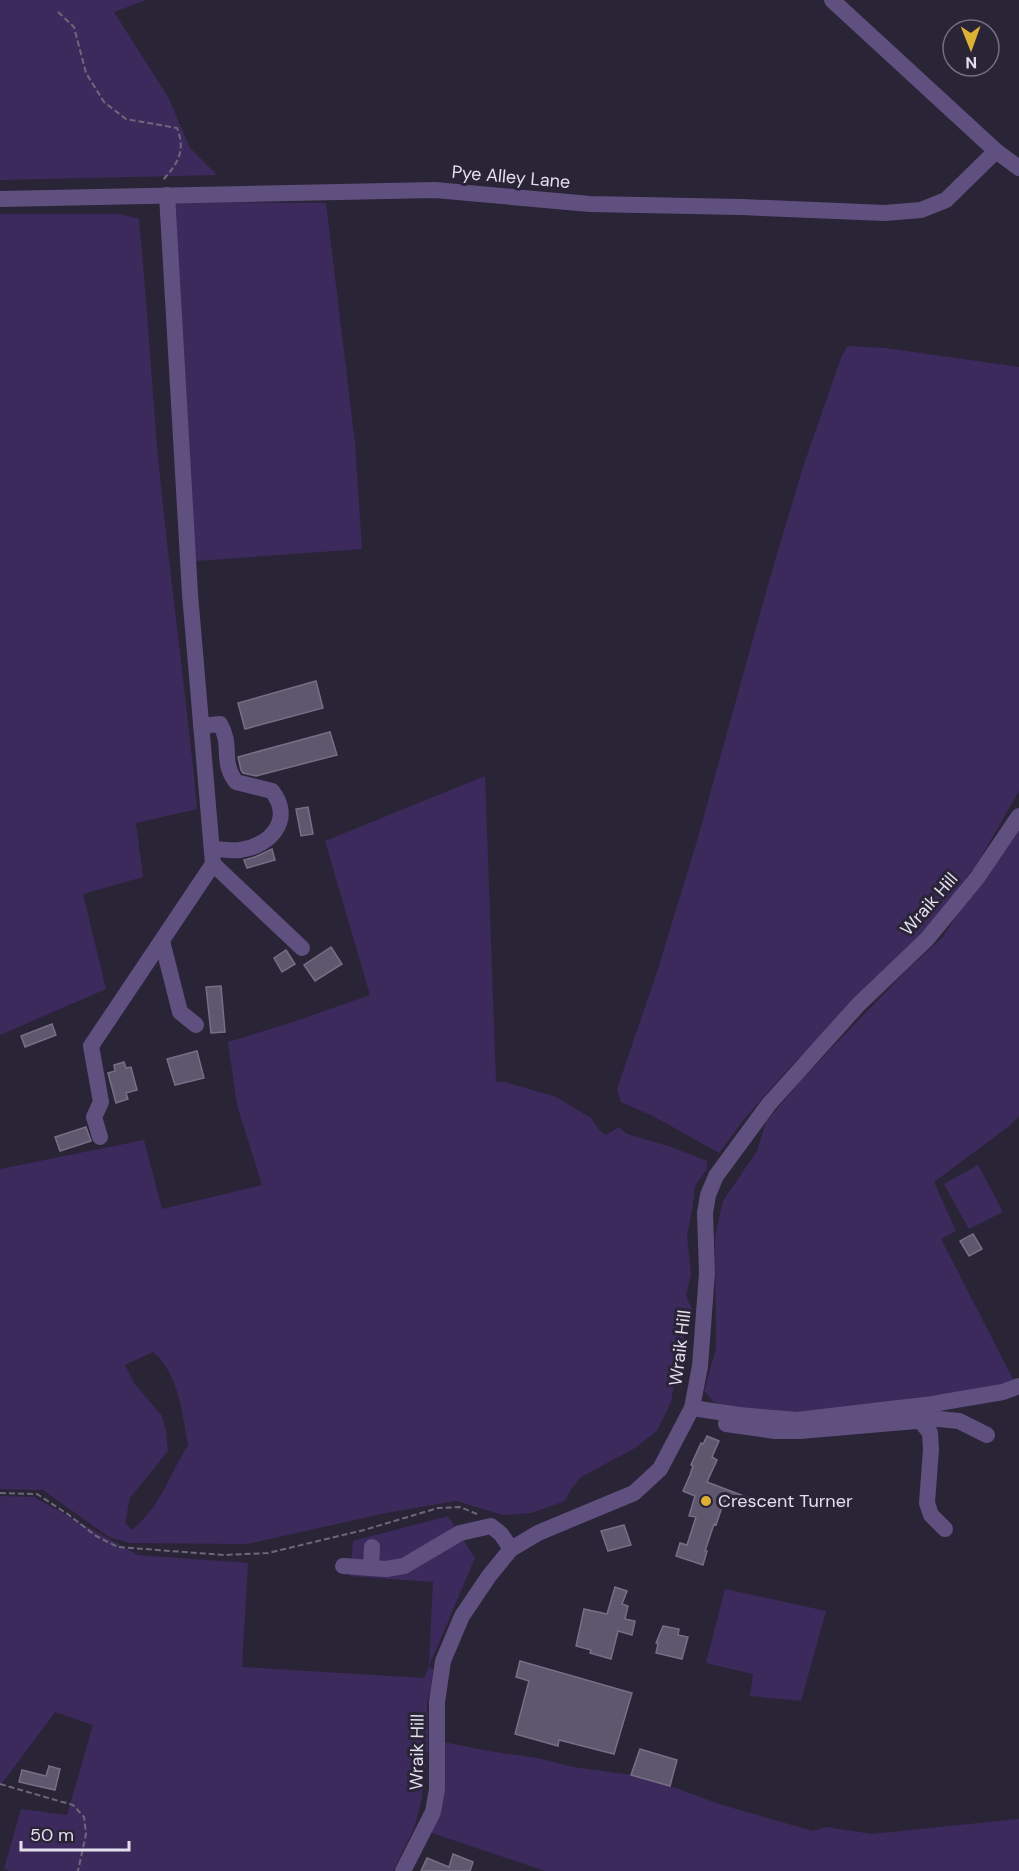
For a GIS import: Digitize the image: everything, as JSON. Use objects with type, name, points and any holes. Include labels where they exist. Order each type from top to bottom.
[{"type":"street","points":[[832,0],[996,152],[1019,168]]},
{"type":"street","name":"Pye Alley Lane","points":[[0,199],[435,190],[591,204],[885,213],[921,210],[946,200],[996,152]]},
{"type":"street","points":[[100,1137],[94,1117],[101,1102],[91,1046],[162,941],[213,856],[190,594],[161,196]]},
{"type":"street","points":[[201,726],[220,724],[227,735],[227,762],[236,782],[272,791],[280,804],[281,819],[275,832],[266,840],[256,846],[213,856]]},
{"type":"street","name":"Wraik Hill","points":[[403,1871],[433,1812],[437,1789],[437,1702],[443,1661],[462,1616],[489,1576],[511,1549],[538,1533],[634,1493],[660,1469],[689,1413],[700,1366],[706,1284],[705,1213],[708,1195],[716,1176],[769,1104],[858,1005],[927,939],[977,878],[1019,816]]},
{"type":"street","points":[[213,856],[302,948]]},
{"type":"street","points":[[162,941],[180,1012],[196,1025]]},
{"type":"street","points":[[689,1413],[796,1420],[932,1404],[1003,1392],[1019,1386]]},
{"type":"street","points":[[689,1413],[775,1431],[800,1431],[939,1419],[960,1421],[987,1435]]},
{"type":"street","points":[[920,1420],[930,1433],[927,1503],[931,1515],[945,1529]]},
{"type":"street","points":[[344,1566],[386,1569],[404,1566],[460,1533],[491,1526],[501,1534],[511,1549]]},
{"type":"street","points":[[371,1568],[372,1547]]},
{"type":"path","points":[[58,12],[74,27],[86,73],[104,102],[126,119],[177,128],[181,139],[178,163],[162,180],[161,196]]},
{"type":"path","points":[[0,1493],[37,1494],[96,1536],[118,1547],[177,1552],[224,1555],[268,1553],[364,1530],[438,1508],[468,1510],[476,1513],[491,1526]]},
{"type":"path","points":[[0,1784],[74,1805],[84,1817],[86,1834],[78,1871]]},
{"type":"shaded area","points":[[0,0],[146,0],[114,12],[168,97],[190,148],[217,175],[0,180]]},
{"type":"shaded area","points":[[162,202],[326,203],[355,443],[362,549],[196,561]]},
{"type":"shaded area","points":[[0,214],[120,214],[139,219],[161,491],[197,809],[136,823],[143,877],[83,894],[106,989],[0,1035]]},
{"type":"shaded area","points":[[848,346],[885,348],[1019,367],[1019,791],[978,862],[925,934],[790,1067],[745,1118],[719,1153],[653,1116],[621,1102],[617,1089],[657,972],[697,841],[803,467],[842,355]]},
{"type":"shaded area","points":[[485,776],[496,1082],[505,1082],[556,1097],[591,1118],[600,1131],[606,1135],[619,1127],[627,1134],[707,1161],[707,1169],[695,1186],[687,1236],[691,1274],[686,1296],[692,1309],[679,1355],[671,1402],[657,1431],[635,1448],[581,1477],[565,1501],[531,1513],[503,1515],[456,1501],[386,1513],[247,1544],[129,1543],[109,1537],[43,1490],[0,1489],[0,1169],[144,1140],[162,1209],[262,1185],[237,1105],[228,1042],[370,995],[325,841]],"holes":[[[153,1352],[169,1371],[178,1395],[188,1445],[157,1501],[132,1530],[125,1523],[130,1498],[168,1451],[162,1416],[134,1383],[125,1365]]]},
{"type":"shaded area","points":[[1019,822],[1019,1116],[1008,1127],[934,1182],[956,1231],[941,1239],[1014,1381],[987,1388],[794,1414],[730,1407],[714,1402],[704,1391],[716,1349],[715,1237],[723,1201],[757,1151],[766,1122],[803,1078],[907,970],[942,938]]},
{"type":"shaded area","points":[[978,1165],[1003,1212],[969,1229],[944,1184]]},
{"type":"shaded area","points":[[0,1496],[34,1497],[138,1555],[248,1563],[242,1667],[424,1678],[429,1666],[433,1670],[427,1702],[428,1746],[421,1803],[414,1828],[393,1871],[10,1871],[4,1869],[21,1809],[67,1815],[93,1725],[55,1712],[0,1786]]},
{"type":"shaded area","points":[[448,1516],[475,1558],[429,1666],[433,1582],[350,1576],[353,1541]]},
{"type":"shaded area","points":[[725,1589],[826,1611],[801,1701],[750,1696],[753,1674],[706,1663]]},
{"type":"shaded area","points":[[444,1742],[537,1758],[573,1767],[631,1775],[722,1805],[813,1831],[826,1827],[872,1834],[1019,1819],[1019,1871],[545,1871],[429,1832]]},
{"type":"building","points":[[316,681],[323,708],[245,729],[238,703]]},
{"type":"building","points":[[330,732],[337,755],[256,776],[243,773],[241,770],[238,757]]},
{"type":"building","points":[[308,807],[313,834],[301,836],[296,809]]},
{"type":"building","points":[[272,849],[275,860],[247,868],[244,860]]},
{"type":"building","points":[[331,947],[342,964],[315,981],[304,965]]},
{"type":"building","points":[[286,950],[295,964],[282,972],[274,958]]},
{"type":"building","points":[[221,986],[225,1032],[211,1033],[206,987]]},
{"type":"building","points":[[52,1024],[56,1035],[25,1047],[21,1036]]},
{"type":"building","points":[[197,1051],[204,1078],[175,1085],[167,1059]]},
{"type":"building","points":[[124,1062],[126,1068],[131,1067],[137,1090],[126,1093],[128,1099],[116,1103],[108,1073],[115,1071],[114,1065]]},
{"type":"building","points":[[86,1127],[91,1141],[60,1151],[55,1137]]},
{"type":"building","points":[[973,1234],[982,1249],[969,1256],[960,1241]]},
{"type":"building","name":"Crescent Turner","points":[[707,1436],[719,1441],[712,1457],[717,1460],[707,1482],[757,1501],[755,1508],[724,1501],[705,1551],[707,1551],[703,1565],[676,1556],[680,1543],[687,1545],[696,1517],[689,1516],[695,1496],[683,1491],[693,1466],[691,1465],[701,1443],[703,1444]]},
{"type":"building","points":[[624,1525],[631,1545],[608,1551],[601,1531]]},
{"type":"building","points":[[615,1587],[627,1591],[622,1604],[628,1606],[625,1619],[635,1621],[632,1635],[618,1631],[611,1659],[576,1646],[584,1609],[607,1614]]},
{"type":"building","points":[[663,1626],[679,1629],[678,1635],[688,1637],[682,1659],[656,1653],[658,1644],[656,1643]]},
{"type":"building","points":[[520,1661],[632,1693],[614,1754],[559,1740],[558,1746],[515,1734],[529,1681],[516,1677]]},
{"type":"building","points":[[640,1749],[677,1760],[670,1786],[631,1775]]},
{"type":"building","points":[[49,1766],[60,1769],[55,1790],[19,1782],[22,1770],[46,1776]]},
{"type":"building","points":[[453,1854],[473,1862],[470,1871],[421,1871],[427,1858],[449,1867]]},
{"type":"place","name":"Crescent Turner","points":[[706,1501]]}]
